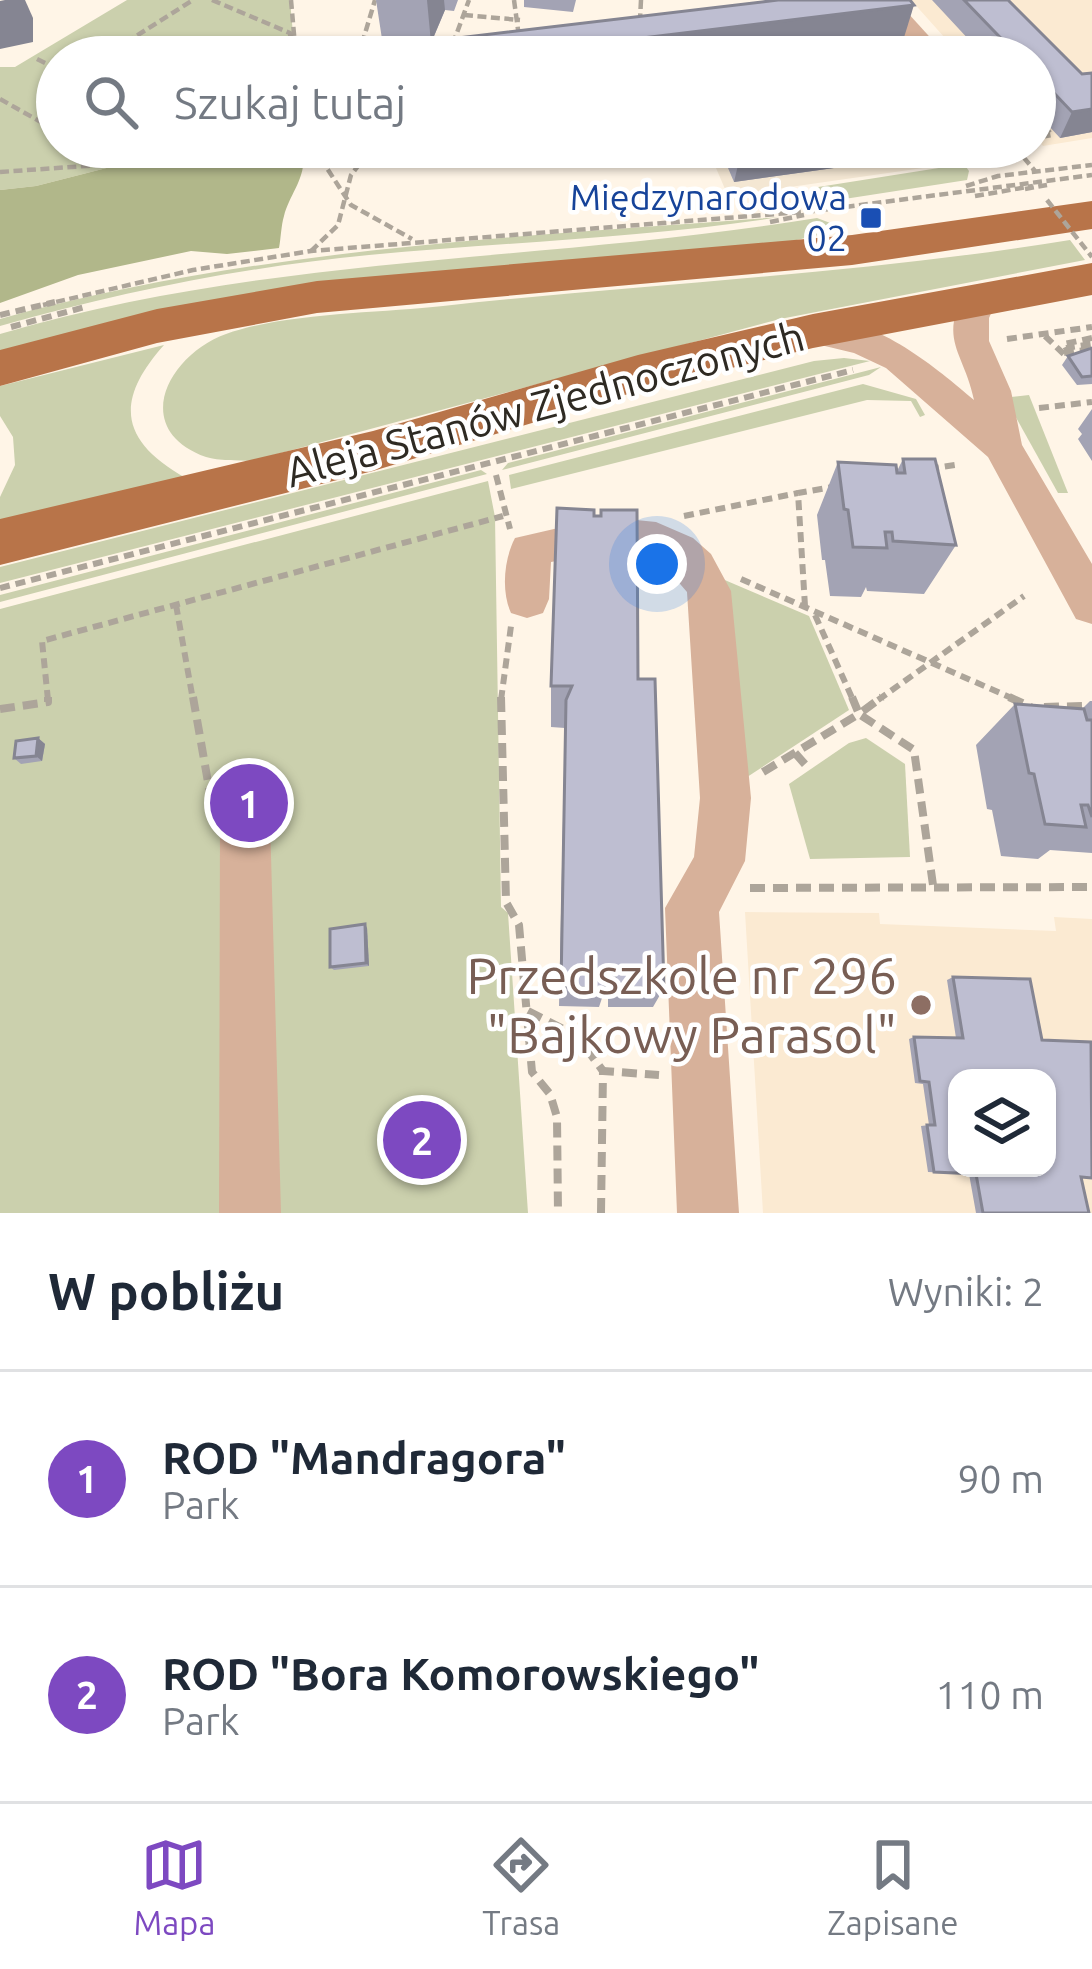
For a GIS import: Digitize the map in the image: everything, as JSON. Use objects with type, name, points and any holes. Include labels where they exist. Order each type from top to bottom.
[{"type":"main road","name":"Aleja Stanów Zjednoczonych","points":[[0,368],[157,326],[317,297],[853,250],[1092,215]]},
{"type":"main road","name":"Aleja Stanów Zjednoczonych","points":[[0,542],[332,462],[638,374],[813,331],[980,298],[1084,309]]},
{"type":"street","points":[[881,0],[914,36]]},
{"type":"street","points":[[980,298],[970,319],[970,341],[992,391],[1002,446],[1092,605]]},
{"type":"street","points":[[813,331],[862,342],[899,358],[1002,446]]},
{"type":"street","points":[[527,599],[530,551],[563,539],[614,532],[679,550],[700,566],[710,591],[725,795],[719,866],[699,888],[692,908],[708,1213]]},
{"type":"street","points":[[245,819],[250,1213]]},
{"type":"path","points":[[136,36],[193,0]]},
{"type":"path","points":[[212,0],[290,33]]},
{"type":"path","points":[[289,0],[290,36]]},
{"type":"path","points":[[289,0],[292,36]]},
{"type":"path","points":[[364,36],[375,0]]},
{"type":"path","points":[[456,36],[469,0]]},
{"type":"path","points":[[514,0],[519,36]]},
{"type":"path","points":[[641,0],[640,20],[660,16]]},
{"type":"path","points":[[463,15],[520,20]]},
{"type":"path","points":[[0,99],[36,119]]},
{"type":"path","points":[[975,196],[1030,182],[1039,175],[1092,165]]},
{"type":"path","points":[[0,172],[50,168]]},
{"type":"path","points":[[325,168],[342,199],[370,221],[416,240]]},
{"type":"path","points":[[310,251],[338,225],[342,199],[355,168]]},
{"type":"path","points":[[1033,168],[1039,175],[1092,175]]},
{"type":"path","points":[[0,315],[193,270],[310,251],[814,211],[1030,182]]},
{"type":"path","points":[[1025,189],[1047,185]]},
{"type":"path","points":[[1047,200],[1092,257]]},
{"type":"path","points":[[1084,309],[1092,327]]},
{"type":"path","points":[[1071,361],[1042,334],[1084,309]]},
{"type":"path","points":[[1064,353],[1092,342],[1084,309]]},
{"type":"path","points":[[0,588],[755,395]]},
{"type":"path","points":[[1039,408],[1092,401]]},
{"type":"path","points":[[910,473],[955,465]]},
{"type":"path","points":[[496,475],[503,516],[520,547],[530,551]]},
{"type":"path","points":[[649,539],[658,522],[843,485]]},
{"type":"path","points":[[799,493],[809,610],[860,714],[914,750],[933,885]]},
{"type":"path","points":[[0,709],[48,701],[42,640],[503,516]]},
{"type":"path","points":[[700,566],[716,567],[1030,707],[1082,706]]},
{"type":"path","points":[[725,795],[860,714],[1024,596]]},
{"type":"path","points":[[527,599],[527,614],[513,614],[501,699],[506,902],[520,925],[532,1072],[550,1094],[557,1117],[558,1213]]},
{"type":"path","points":[[176,604],[208,800],[241,794],[245,819]]},
{"type":"path","points":[[795,753],[810,770]]},
{"type":"path","points":[[719,866],[744,889],[1092,887]]},
{"type":"path","points":[[527,1011],[577,1036],[603,1071],[601,1213]]},
{"type":"path","points":[[603,1071],[699,1078]]},
{"type":"shaded area","points":[[911,0],[1092,0],[1092,138],[1056,144],[1056,36],[943,36]]},
{"type":"shaded area","points":[[716,168],[923,168],[728,196]]},
{"type":"shaded area","name":"Przedszkole nr 296 \"Bajkowy Parasol\"","points":[[745,912],[879,913],[880,924],[1056,931],[1054,917],[1092,919],[1092,1213],[763,1213]]},
{"type":"green space","points":[[127,0],[290,0],[293,36],[67,36]]},
{"type":"green space","points":[[36,54],[36,168],[106,168],[0,190],[0,67],[15,67]]},
{"type":"green space","points":[[106,168],[302,168],[284,216],[279,248],[227,254],[191,251],[78,275],[0,303],[0,190]]},
{"type":"green space","points":[[939,168],[969,171],[967,180],[825,202],[817,199],[812,188]]},
{"type":"green space","points":[[780,217],[275,266],[91,302],[0,326],[0,319],[96,295],[290,261],[485,239]]},
{"type":"green space","points":[[817,218],[833,224],[836,231],[779,244],[122,319],[0,351],[0,334],[204,288]]},
{"type":"green space","points":[[1070,240],[1085,260],[780,319],[251,461],[206,457],[182,445],[168,429],[163,411],[165,393],[188,358],[205,344],[249,327],[333,315],[835,270]]},
{"type":"green space","points":[[164,345],[137,384],[132,419],[148,449],[186,478],[0,524],[0,497],[15,465],[13,437],[0,416],[0,386]]},
{"type":"green space","points":[[814,361],[870,361],[0,583],[0,567]]},
{"type":"green space","points":[[881,367],[869,375],[502,470],[508,463]]},
{"type":"green space","points":[[863,384],[916,399],[925,415],[920,417],[911,401],[867,400],[511,489],[509,475]]},
{"type":"green space","points":[[1029,395],[1068,493],[1058,493],[1008,403],[1011,397]]},
{"type":"green space","points":[[481,470],[487,474],[0,602],[0,595]]},
{"type":"green space","points":[[488,481],[495,517],[501,907],[508,913],[528,1213],[0,1213],[0,609]]},
{"type":"green space","points":[[720,578],[809,616],[849,710],[741,781]]},
{"type":"green space","points":[[866,738],[905,764],[910,857],[810,859],[789,784],[849,743]]},
{"type":"building","points":[[778,0],[910,0],[914,5],[659,36],[475,36]]},
{"type":"building","points":[[964,0],[1008,0],[1044,36],[999,36]]},
{"type":"building","points":[[1056,48],[1082,74],[1092,73],[1092,109],[1072,112],[1056,95]]},
{"type":"building","points":[[1092,348],[1092,376],[1082,377],[1068,356]]},
{"type":"building","points":[[903,459],[935,459],[956,545],[893,541],[892,532],[885,532],[887,548],[853,547],[838,462],[896,465],[897,473],[905,473]]},
{"type":"building","points":[[557,508],[594,510],[594,516],[601,516],[601,510],[637,510],[638,679],[655,679],[664,988],[615,988],[615,978],[605,978],[605,988],[561,987],[566,700],[572,686],[551,686]]},
{"type":"building","points":[[1015,704],[1084,709],[1087,720],[1092,720],[1092,817],[1088,805],[1081,805],[1086,827],[1045,824]]},
{"type":"building","points":[[38,738],[36,756],[14,758],[16,741]]},
{"type":"building","points":[[365,924],[366,963],[330,967],[330,929]]},
{"type":"building","points":[[953,977],[1030,979],[1042,1040],[1091,1042],[1092,1178],[1081,1177],[1089,1213],[983,1213],[977,1177],[1056,1177],[1056,1069],[948,1069],[948,1173],[934,1172],[927,1125],[935,1125],[929,1082],[920,1081],[914,1037],[963,1038]]},
{"type":"place","name":"Międzynarodowa 02","points":[[871,218]]},
{"type":"place","name":"ROD \"Mandragora\"","points":[[249,803]]},
{"type":"place","name":"Przedszkole nr 296 \"Bajkowy Parasol\"","points":[[921,1005]]},
{"type":"place","name":"ROD \"Bora Komorowskiego\"","points":[[422,1140]]}]
